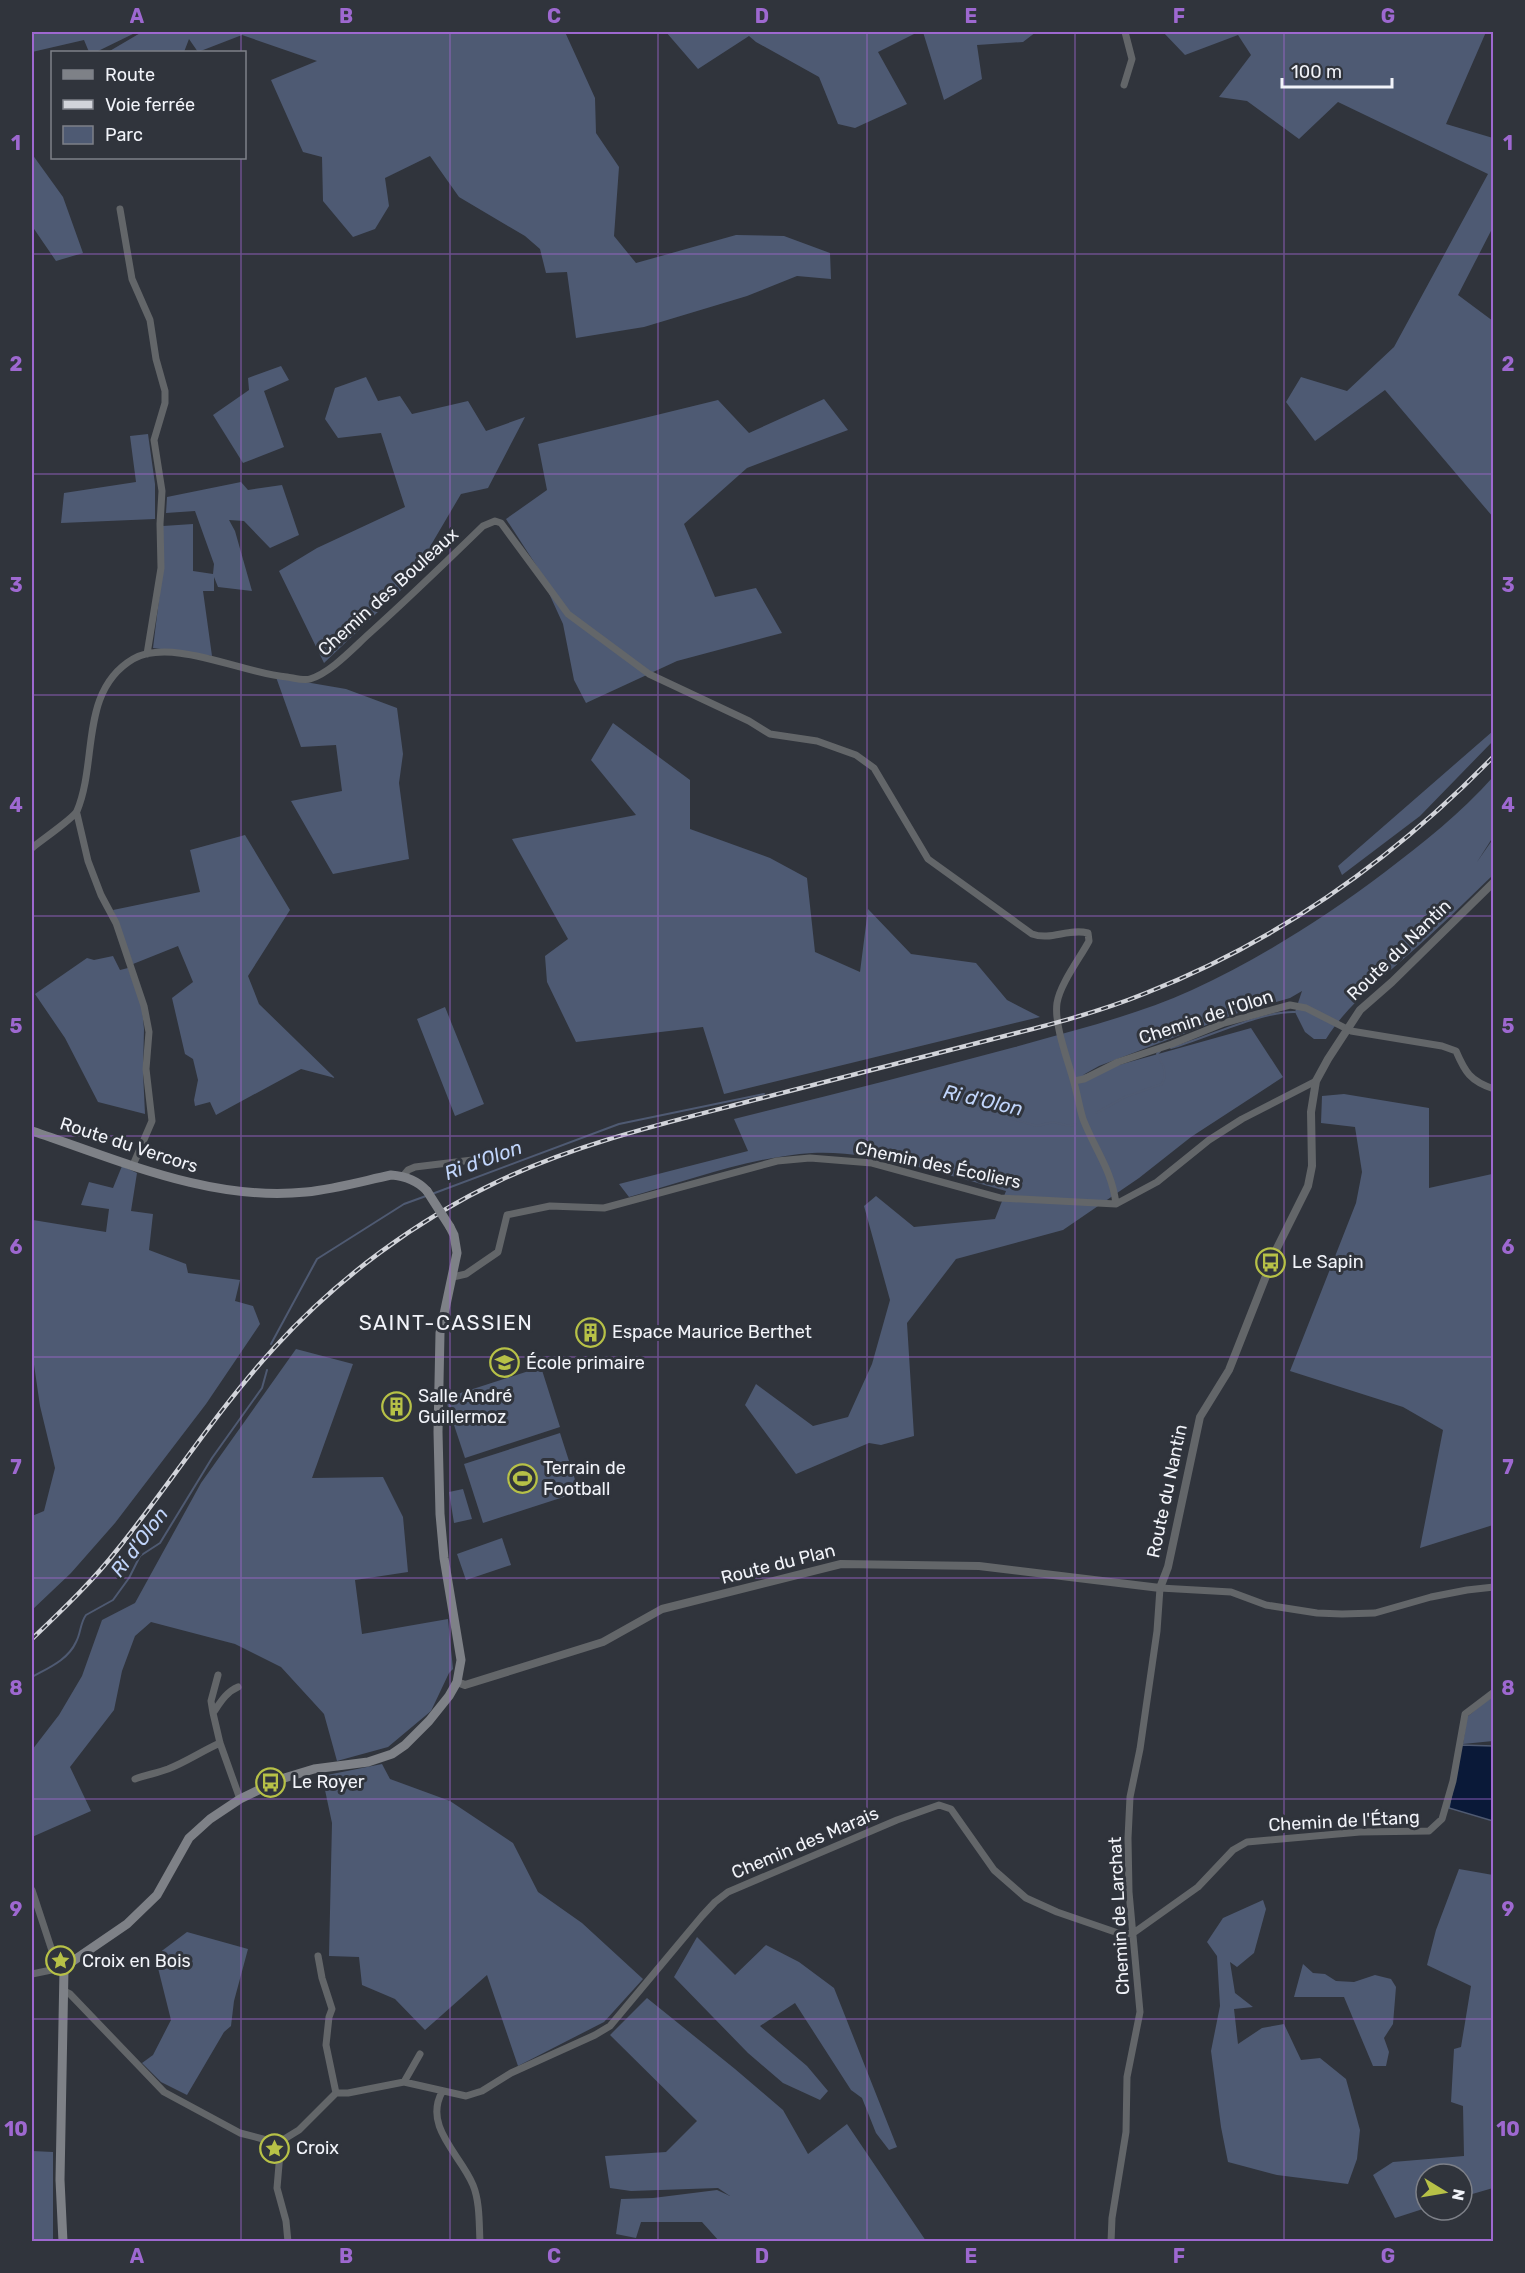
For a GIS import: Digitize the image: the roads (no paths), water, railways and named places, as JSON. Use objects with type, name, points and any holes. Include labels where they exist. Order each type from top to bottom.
[{"type":"main road","name":"Route du Vercors","points":[[32,1131],[197,1184],[259,1192],[304,1193],[391,1175],[404,1176]]},
{"type":"main road","points":[[63,2241],[60,2180],[64,1991],[61,1969],[127,1924],[157,1895],[189,1838],[210,1819],[271,1782],[314,1769],[368,1762],[392,1754],[405,1745],[429,1721],[457,1682],[461,1660],[444,1558],[440,1514],[438,1349],[442,1317],[457,1253],[454,1234],[427,1191],[415,1181],[404,1176]]},
{"type":"street","points":[[1124,85],[1132,58],[1125,32]]},
{"type":"street","points":[[120,209],[132,279],[150,320],[156,359],[165,392],[165,403],[154,440],[162,492],[161,568],[147,654]]},
{"type":"street","name":"Chemin des Bouleaux","points":[[77,814],[99,699],[107,682],[133,659],[147,654],[175,652],[216,660],[269,676],[309,679],[338,662],[424,584],[483,526],[495,521],[501,523],[568,614],[649,674],[750,721],[770,734],[817,741],[856,755],[878,773],[928,859],[1032,934],[1042,938],[1079,931],[1089,933],[1089,941],[1057,1001],[1063,1047],[1074,1081]]},
{"type":"street","points":[[32,848],[77,814],[88,861],[101,895],[116,923],[144,1006],[149,1032],[146,1069],[152,1121],[134,1165]]},
{"type":"street","name":"Route du Nantin","points":[[1160,1588],[1168,1568],[1200,1417],[1229,1370],[1277,1248],[1308,1186],[1312,1166],[1311,1112],[1316,1082],[1360,1010],[1392,982],[1494,882]]},
{"type":"street","name":"Chemin de l'Olon","points":[[1074,1081],[1084,1079],[1118,1062],[1224,1023],[1290,1005],[1306,1008],[1347,1029],[1442,1046],[1456,1051],[1466,1073],[1482,1085],[1494,1089]]},
{"type":"street","points":[[1074,1081],[1083,1119],[1109,1172],[1116,1204],[1157,1182],[1209,1140],[1316,1082]]},
{"type":"street","points":[[404,1176],[408,1170],[415,1167],[489,1158]]},
{"type":"street","name":"Chemin des Écoliers","points":[[453,1276],[466,1274],[498,1252],[507,1215],[550,1206],[604,1208],[777,1161],[810,1158],[872,1163],[1000,1198],[1116,1204]]},
{"type":"street","name":"Route du Plan","points":[[457,1682],[465,1685],[603,1642],[662,1609],[841,1564],[979,1566],[1160,1588]]},
{"type":"street","points":[[1160,1588],[1230,1592],[1266,1605],[1317,1613],[1342,1614],[1375,1613],[1431,1597],[1494,1587]]},
{"type":"street","name":"Chemin de Larchat","points":[[1111,2241],[1112,2218],[1126,2132],[1127,2077],[1140,2012],[1132,1934],[1128,1838],[1130,1797],[1140,1749],[1157,1631],[1160,1588]]},
{"type":"street","points":[[218,1675],[211,1701],[213,1713],[220,1743],[240,1799]]},
{"type":"street","points":[[213,1713],[222,1699],[238,1687]]},
{"type":"street","name":"Chemin de l'Étang","points":[[1132,1934],[1197,1887],[1233,1850],[1247,1842],[1360,1832],[1429,1831],[1442,1819],[1453,1780],[1465,1714],[1494,1692]]},
{"type":"street","points":[[135,1779],[196,1757],[220,1743]]},
{"type":"street","name":"Chemin des Marais","points":[[404,2082],[466,2096],[482,2091],[511,2073],[584,2040],[610,2026],[702,1916],[715,1902],[729,1892],[897,1820],[939,1805],[951,1809],[994,1870],[1026,1898],[1057,1912],[1118,1933],[1132,1934]]},
{"type":"street","points":[[32,1890],[61,1969],[32,1974]]},
{"type":"street","points":[[318,1956],[332,2009],[326,2045],[336,2093]]},
{"type":"street","points":[[64,1991],[70,1994],[164,2092],[240,2133],[274,2142],[281,2141],[299,2130],[336,2093],[348,2093],[404,2082],[420,2054]]},
{"type":"street","points":[[442,2092],[437,2113],[439,2129],[473,2186],[477,2199],[480,2241]]},
{"type":"street","points":[[281,2141],[277,2188],[286,2221],[288,2241]]},
{"type":"waterway","name":"Ri d'Olon","points":[[1171,1048],[1250,1020],[1295,1012]]},
{"type":"waterway","name":"Ri d'Olon","points":[[1096,1113],[1125,1097],[1162,1084],[1165,1072],[1157,1054],[1160,1051]]},
{"type":"waterway","name":"Ri d'Olon","points":[[432,1194],[619,1124],[764,1094]]},
{"type":"waterway","name":"Ri d'Olon","points":[[809,1102],[938,1102],[974,1108],[1037,1126],[1053,1122],[1070,1126],[1076,1124]]},
{"type":"waterway","name":"Ri d'Olon","points":[[271,1344],[317,1259],[404,1204],[426,1196]]},
{"type":"waterway","name":"Ri d'Olon","points":[[32,1677],[68,1654],[78,1639],[86,1615],[113,1600],[129,1578],[140,1556],[160,1543],[212,1458],[262,1388],[267,1370]]},
{"type":"railway","points":[[32,1639],[107,1562],[233,1396],[275,1347],[325,1297],[352,1274],[439,1213],[532,1166],[597,1143],[696,1115],[1071,1019],[1146,993],[1195,972],[1288,922],[1375,862],[1416,829],[1494,756]]},
{"type":"place","name":"Le Sapin","points":[[1271,1262]]},
{"type":"place","name":"Espace Maurice Berthet","points":[[591,1332]]},
{"type":"place","name":"École primaire","points":[[505,1363]]},
{"type":"place","name":"Salle André Guillermoz","points":[[397,1406]]},
{"type":"place","name":"Terrain de Football","points":[[522,1478]]},
{"type":"place","name":"Le Royer","points":[[271,1782]]},
{"type":"place","name":"Croix en Bois","points":[[61,1961]]},
{"type":"place","name":"Croix","points":[[275,2148]]},
{"type":"district","name":"SAINT-CASSIEN","points":[[446,1323]]}]
